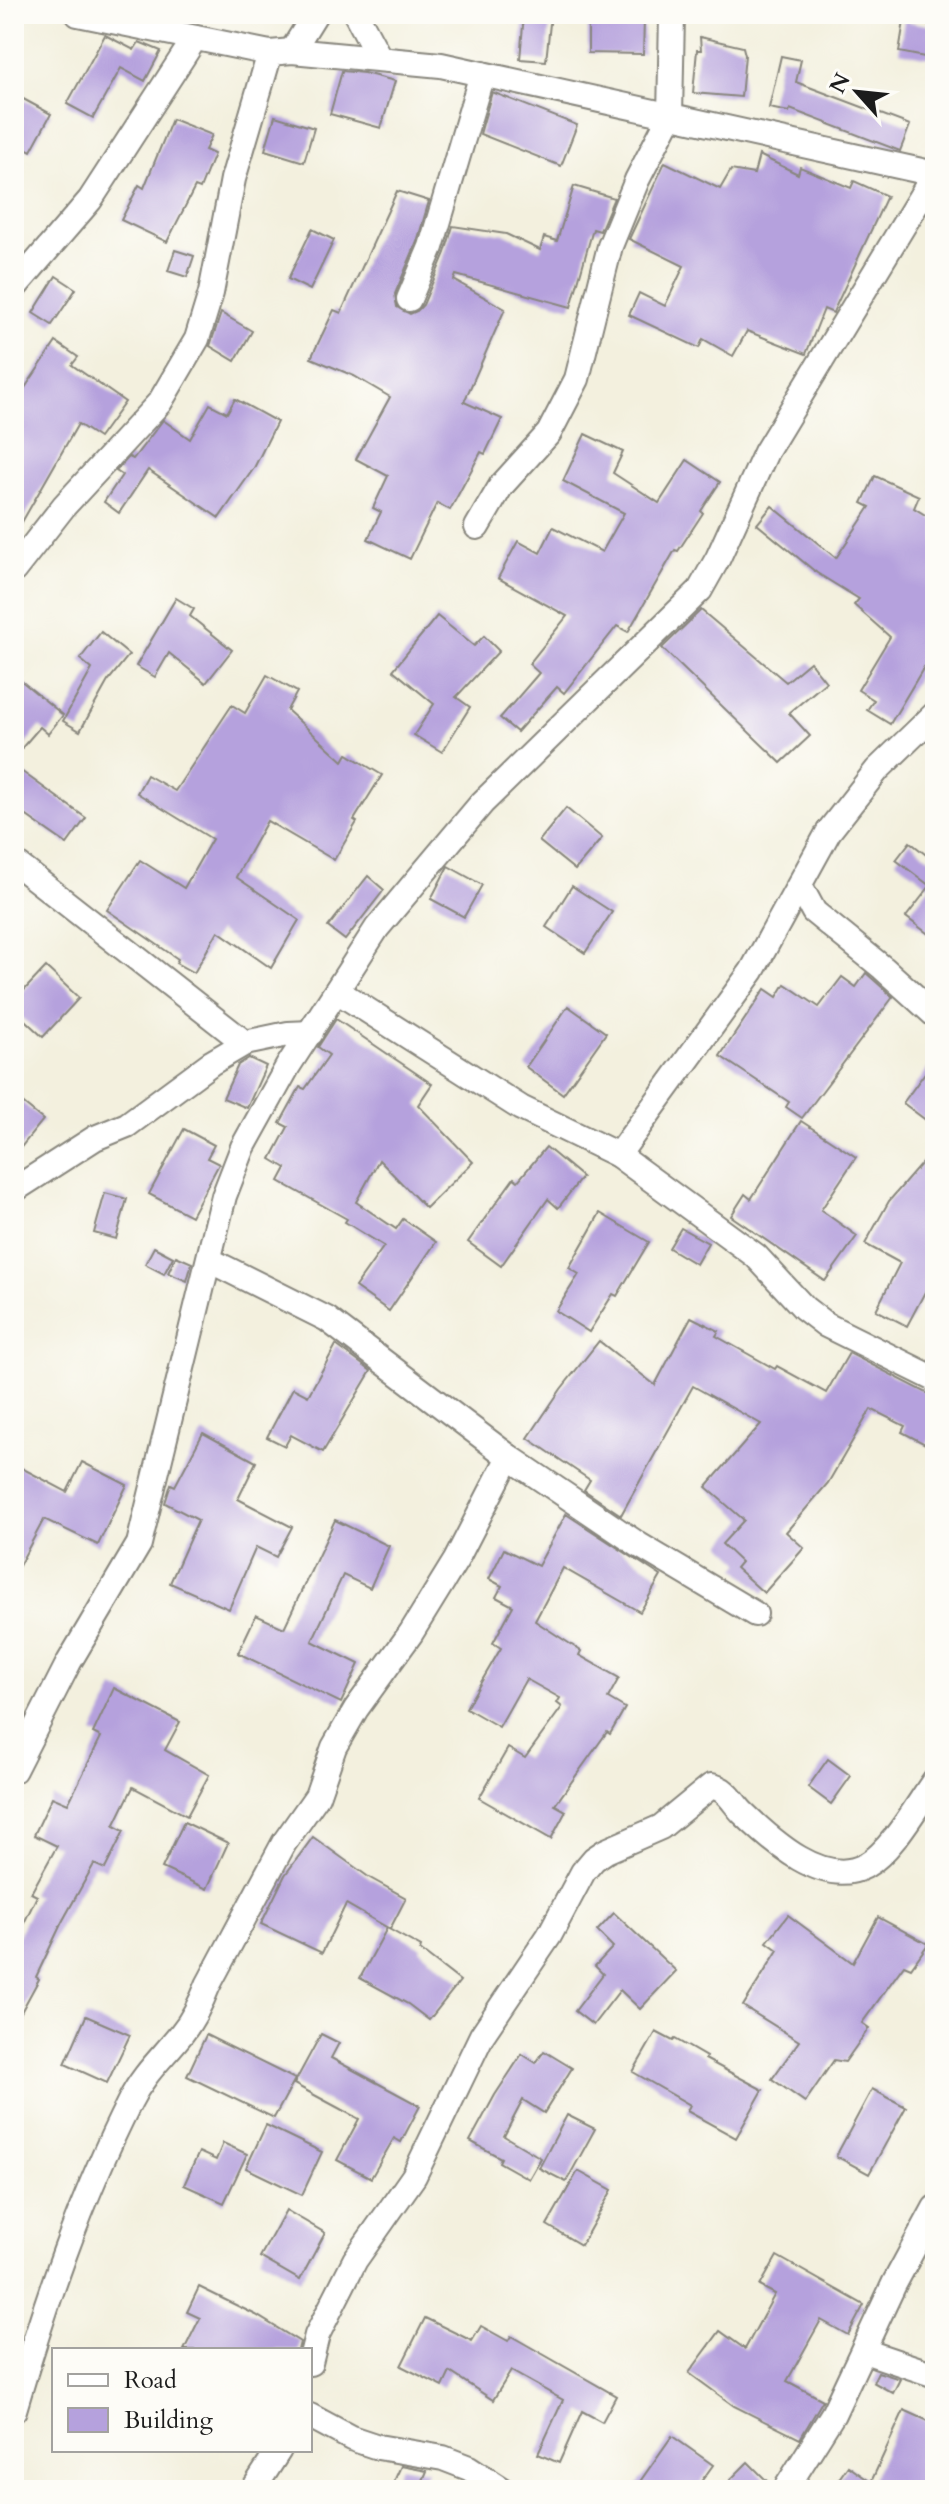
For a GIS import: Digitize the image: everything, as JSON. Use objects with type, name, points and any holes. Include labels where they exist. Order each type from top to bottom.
[{"type":"street","points":[[14,1770],[69,1662],[139,1544],[224,1196],[243,1147],[288,1066],[377,928],[482,803],[700,590],[718,558],[766,452],[934,174],[441,65],[281,52],[78,14]]},
{"type":"street","points":[[14,570],[64,506],[160,402],[197,339],[211,293],[233,179],[281,52],[315,14]]},
{"type":"street","points":[[356,14],[380,59]]},
{"type":"street","points":[[477,527],[501,486],[549,433],[577,379],[610,246],[637,180],[670,116],[672,14]]},
{"type":"street","points":[[14,288],[99,188],[195,38]]},
{"type":"street","points":[[409,299],[431,247],[482,74]]},
{"type":"street","points":[[618,1155],[752,971],[829,831],[877,770],[935,714]]},
{"type":"street","points":[[14,862],[245,1043]]},
{"type":"street","points":[[800,886],[814,912],[935,1015]]},
{"type":"street","points":[[778,924],[814,912]]},
{"type":"street","points":[[337,991],[521,1108],[618,1155],[756,1256],[804,1308],[826,1325],[935,1379]]},
{"type":"street","points":[[14,1190],[95,1138],[127,1125],[211,1063],[245,1043],[288,1034],[311,1033]]},
{"type":"street","points":[[209,1260],[327,1319],[509,1457],[639,1545],[755,1614]]},
{"type":"street","points":[[14,2410],[68,2240],[131,2099],[155,2062],[199,2009],[208,1985],[284,1843],[317,1796],[334,1747],[456,1560],[509,1457]]},
{"type":"street","points":[[312,2355],[317,2335],[355,2260],[414,2176],[482,2035],[549,1936],[583,1872],[594,1859],[622,1842],[661,1827],[711,1786],[724,1791],[743,1813],[802,1861],[834,1873],[847,1872],[866,1865],[879,1854],[904,1825],[935,1780]]},
{"type":"street","points":[[785,2490],[833,2414],[894,2284],[935,2208]]},
{"type":"street","points":[[864,2351],[935,2375]]},
{"type":"street","points":[[312,2417],[351,2438],[378,2447],[443,2458],[469,2468],[503,2490]]},
{"type":"street","points":[[253,2490],[278,2452]]},
{"type":"building","points":[[524,14],[551,14],[546,61],[520,59]]},
{"type":"building","points":[[588,14],[635,14],[635,19],[644,20],[643,54],[588,53]]},
{"type":"building","points":[[904,21],[927,25],[935,30],[935,59],[899,52]]},
{"type":"building","points":[[105,35],[134,50],[139,42],[161,51],[145,81],[121,68],[93,118],[67,104]]},
{"type":"building","points":[[700,37],[743,47],[741,97],[693,93],[697,50],[701,50]]},
{"type":"building","points":[[781,56],[801,60],[796,82],[910,125],[900,151],[790,109],[789,112],[769,108]]},
{"type":"building","points":[[342,71],[395,81],[381,128],[330,114]]},
{"type":"building","points":[[492,92],[577,125],[561,166],[480,134]]},
{"type":"building","points":[[14,94],[51,114],[31,151],[14,142]]},
{"type":"building","points":[[275,116],[314,128],[304,162],[265,150]]},
{"type":"building","points":[[172,119],[212,135],[205,150],[214,154],[200,189],[195,187],[167,242],[121,220],[139,185],[144,188]]},
{"type":"building","points":[[759,155],[798,174],[800,167],[851,188],[854,181],[887,196],[833,313],[824,309],[806,354],[747,331],[733,356],[703,339],[699,348],[629,315],[639,293],[665,306],[684,266],[629,239],[665,162],[720,189],[731,170],[754,174]]},
{"type":"building","points":[[574,186],[614,198],[600,231],[593,229],[571,307],[456,275],[454,280],[505,309],[464,402],[502,419],[485,454],[481,452],[450,510],[437,503],[410,559],[368,539],[381,512],[373,508],[388,476],[356,459],[390,397],[354,376],[311,358],[334,310],[341,313],[397,191],[429,201],[417,242],[395,294],[397,307],[410,314],[423,305],[453,226],[506,234],[540,250],[544,237],[557,241]]},
{"type":"building","points":[[312,229],[334,240],[310,290],[288,279]]},
{"type":"building","points":[[175,250],[194,256],[187,277],[168,271]]},
{"type":"building","points":[[56,276],[76,289],[52,325],[33,313]]},
{"type":"building","points":[[221,313],[252,331],[235,361],[210,346]]},
{"type":"building","points":[[56,342],[78,357],[72,365],[125,402],[99,438],[78,424],[14,536],[14,404]]},
{"type":"building","points":[[235,399],[277,422],[254,468],[219,518],[148,470],[119,513],[104,502],[122,475],[116,471],[129,457],[133,459],[163,420],[190,439],[210,404],[227,413]]},
{"type":"building","points":[[585,434],[623,452],[613,473],[659,503],[687,460],[720,482],[678,551],[675,550],[628,632],[617,626],[564,693],[557,687],[517,732],[500,718],[539,673],[529,664],[567,616],[498,578],[518,541],[540,553],[553,527],[602,552],[624,513],[563,481]]},
{"type":"building","points":[[875,476],[919,496],[914,508],[935,521],[935,675],[924,667],[890,724],[867,710],[874,700],[858,690],[890,637],[854,605],[859,599],[817,573],[757,524],[772,506],[836,558],[870,507],[862,503]]},
{"type":"building","points":[[176,598],[194,609],[190,616],[232,650],[206,683],[169,653],[155,677],[136,666]]},
{"type":"building","points":[[701,610],[786,682],[810,662],[826,682],[789,713],[810,736],[781,763],[662,648]]},
{"type":"building","points":[[437,616],[474,646],[484,636],[499,651],[456,697],[470,707],[442,752],[414,735],[434,704],[393,670]]},
{"type":"building","points":[[101,632],[129,655],[108,681],[80,731],[63,721],[92,669],[80,659]]},
{"type":"building","points":[[14,675],[63,715],[48,734],[40,727],[14,757]]},
{"type":"building","points":[[267,675],[297,692],[287,710],[343,761],[347,754],[382,775],[334,860],[267,821],[236,877],[299,920],[271,968],[218,931],[194,973],[176,963],[178,959],[107,910],[140,860],[184,888],[212,839],[137,793],[147,775],[175,791],[232,705],[245,713]]},
{"type":"building","points":[[14,766],[86,818],[67,844],[14,807]]},
{"type":"building","points":[[566,808],[602,838],[575,870],[539,841]]},
{"type":"building","points":[[910,842],[935,862],[935,939],[906,917],[930,886],[896,860]]},
{"type":"building","points":[[448,866],[482,885],[464,917],[431,899]]},
{"type":"building","points":[[368,876],[384,890],[345,940],[328,927]]},
{"type":"building","points":[[572,886],[612,912],[585,953],[546,927]]},
{"type":"building","points":[[46,967],[79,998],[43,1037],[14,1010],[14,1001]]},
{"type":"building","points":[[866,973],[893,997],[802,1118],[786,1107],[789,1102],[720,1056],[765,989],[777,997],[785,984],[819,1007],[842,977],[856,987]]},
{"type":"building","points":[[568,1006],[606,1033],[563,1094],[526,1067]]},
{"type":"building","points":[[336,1019],[432,1084],[418,1105],[473,1162],[426,1208],[379,1160],[356,1202],[396,1229],[403,1219],[436,1242],[389,1311],[355,1287],[384,1246],[345,1222],[347,1219],[279,1181],[286,1168],[271,1159],[288,1127],[280,1123],[300,1087],[305,1089],[329,1055],[318,1047]]},
{"type":"building","points":[[249,1058],[266,1066],[247,1108],[223,1098],[238,1065]]},
{"type":"building","points":[[935,1059],[935,1127],[903,1103]]},
{"type":"building","points":[[14,1096],[43,1120],[14,1156]]},
{"type":"building","points":[[801,1121],[856,1157],[821,1210],[857,1236],[825,1281],[731,1216],[745,1194],[751,1199]]},
{"type":"building","points":[[184,1129],[214,1145],[207,1158],[219,1164],[191,1216],[149,1194]]},
{"type":"building","points":[[546,1147],[582,1177],[558,1208],[548,1199],[501,1266],[468,1242],[514,1178],[518,1181]]},
{"type":"building","points":[[935,1148],[935,1297],[926,1290],[907,1326],[876,1310],[900,1263],[865,1244],[889,1201]]},
{"type":"building","points":[[105,1193],[127,1199],[116,1239],[94,1233]]},
{"type":"building","points":[[600,1213],[649,1242],[617,1296],[613,1294],[589,1332],[556,1311],[579,1274],[569,1268]]},
{"type":"building","points":[[681,1228],[708,1243],[696,1264],[669,1248]]},
{"type":"building","points":[[154,1247],[173,1257],[164,1274],[145,1264]]},
{"type":"building","points":[[176,1256],[192,1263],[187,1281],[168,1273]]},
{"type":"building","points":[[691,1317],[719,1331],[716,1336],[826,1393],[849,1353],[935,1397],[935,1430],[927,1445],[902,1432],[905,1426],[871,1409],[828,1483],[786,1532],[804,1548],[764,1593],[736,1568],[741,1562],[722,1544],[744,1520],[706,1487],[761,1424],[693,1386],[621,1515],[584,1490],[590,1480],[528,1438],[599,1341],[655,1385]]},
{"type":"building","points":[[336,1345],[371,1371],[323,1452],[291,1435],[285,1446],[267,1437],[293,1388],[308,1396]]},
{"type":"building","points":[[203,1433],[256,1462],[238,1499],[292,1527],[276,1557],[256,1547],[229,1609],[170,1583],[198,1520],[165,1503],[171,1484],[175,1486]]},
{"type":"building","points":[[82,1462],[127,1485],[98,1545],[44,1519],[14,1575],[14,1464],[67,1492]]},
{"type":"building","points":[[566,1514],[661,1576],[640,1612],[563,1568],[535,1621],[581,1651],[579,1655],[619,1678],[608,1698],[625,1708],[610,1734],[607,1732],[555,1805],[566,1811],[551,1839],[479,1798],[508,1748],[525,1758],[562,1707],[557,1703],[560,1698],[526,1679],[499,1727],[466,1708],[501,1648],[493,1643],[513,1606],[496,1597],[502,1586],[489,1579],[504,1549],[538,1566]]},
{"type":"building","points":[[335,1520],[389,1546],[370,1588],[343,1575],[312,1641],[359,1664],[341,1703],[238,1653],[256,1615],[284,1628]]},
{"type":"building","points":[[114,1688],[180,1722],[165,1750],[209,1775],[187,1816],[133,1787],[114,1826],[124,1831],[105,1869],[94,1864],[62,1922],[36,1977],[39,1979],[14,2025],[14,1944],[37,1896],[31,1893],[57,1846],[34,1835],[52,1797],[68,1804],[101,1737],[93,1733]]},
{"type":"building","points":[[828,1759],[851,1776],[831,1804],[808,1787]]},
{"type":"building","points":[[184,1822],[228,1843],[207,1889],[162,1868]]},
{"type":"building","points":[[313,1837],[370,1878],[406,1898],[390,1929],[346,1904],[322,1953],[261,1924],[285,1875]]},
{"type":"building","points":[[614,1913],[676,1971],[640,2009],[620,1990],[593,2025],[575,2011],[603,1974],[595,1966],[613,1947],[597,1931]]},
{"type":"building","points":[[788,1915],[853,1963],[878,1917],[928,1944],[911,1968],[904,1965],[862,2023],[869,2028],[845,2062],[834,2060],[805,2102],[772,2079],[799,2041],[743,2006],[778,1950],[767,1942]]},
{"type":"building","points":[[387,1928],[421,1947],[420,1950],[460,1981],[429,2020],[408,2004],[360,1978]]},
{"type":"building","points":[[86,2016],[130,2035],[107,2083],[65,2064]]},
{"type":"building","points":[[656,2032],[673,2041],[675,2039],[763,2090],[736,2138],[687,2111],[690,2105],[633,2072]]},
{"type":"building","points":[[321,2034],[339,2043],[331,2058],[420,2106],[401,2142],[394,2138],[371,2178],[337,2160],[359,2119],[294,2084]]},
{"type":"building","points":[[206,2035],[295,2079],[274,2118],[187,2076]]},
{"type":"building","points":[[544,2051],[572,2068],[544,2113],[523,2100],[504,2136],[541,2158],[529,2179],[499,2162],[501,2158],[470,2141],[522,2054],[536,2063]]},
{"type":"building","points":[[872,2089],[906,2107],[869,2174],[836,2156]]},
{"type":"building","points":[[567,2115],[595,2129],[566,2182],[539,2168]]},
{"type":"building","points":[[266,2125],[322,2152],[302,2195],[246,2168]]},
{"type":"building","points":[[223,2143],[247,2154],[224,2203],[184,2185],[199,2152],[216,2160]]},
{"type":"building","points":[[578,2171],[612,2190],[581,2245],[547,2225]]},
{"type":"building","points":[[286,2210],[325,2233],[300,2280],[260,2257]]},
{"type":"building","points":[[777,2256],[864,2305],[848,2335],[821,2320],[787,2381],[823,2400],[800,2439],[734,2406],[689,2373],[720,2331],[745,2349],[775,2294],[760,2286]]},
{"type":"building","points":[[199,2287],[256,2315],[300,2342],[298,2348],[185,2348],[200,2318],[187,2312]]},
{"type":"building","points":[[425,2318],[472,2341],[481,2326],[508,2341],[511,2336],[616,2396],[602,2422],[582,2411],[559,2463],[538,2454],[563,2400],[511,2371],[493,2400],[450,2372],[443,2387],[401,2366]]},
{"type":"building","points":[[878,2372],[900,2379],[893,2393],[873,2382]]},
{"type":"building","points":[[904,2410],[935,2424],[935,2490],[831,2490],[848,2466],[871,2482]]},
{"type":"building","points":[[672,2436],[713,2465],[695,2490],[634,2490]]},
{"type":"building","points":[[748,2462],[771,2485],[770,2490],[740,2490],[730,2480]]},
{"type":"building","points":[[401,2466],[427,2471],[419,2490],[390,2490]]}]
